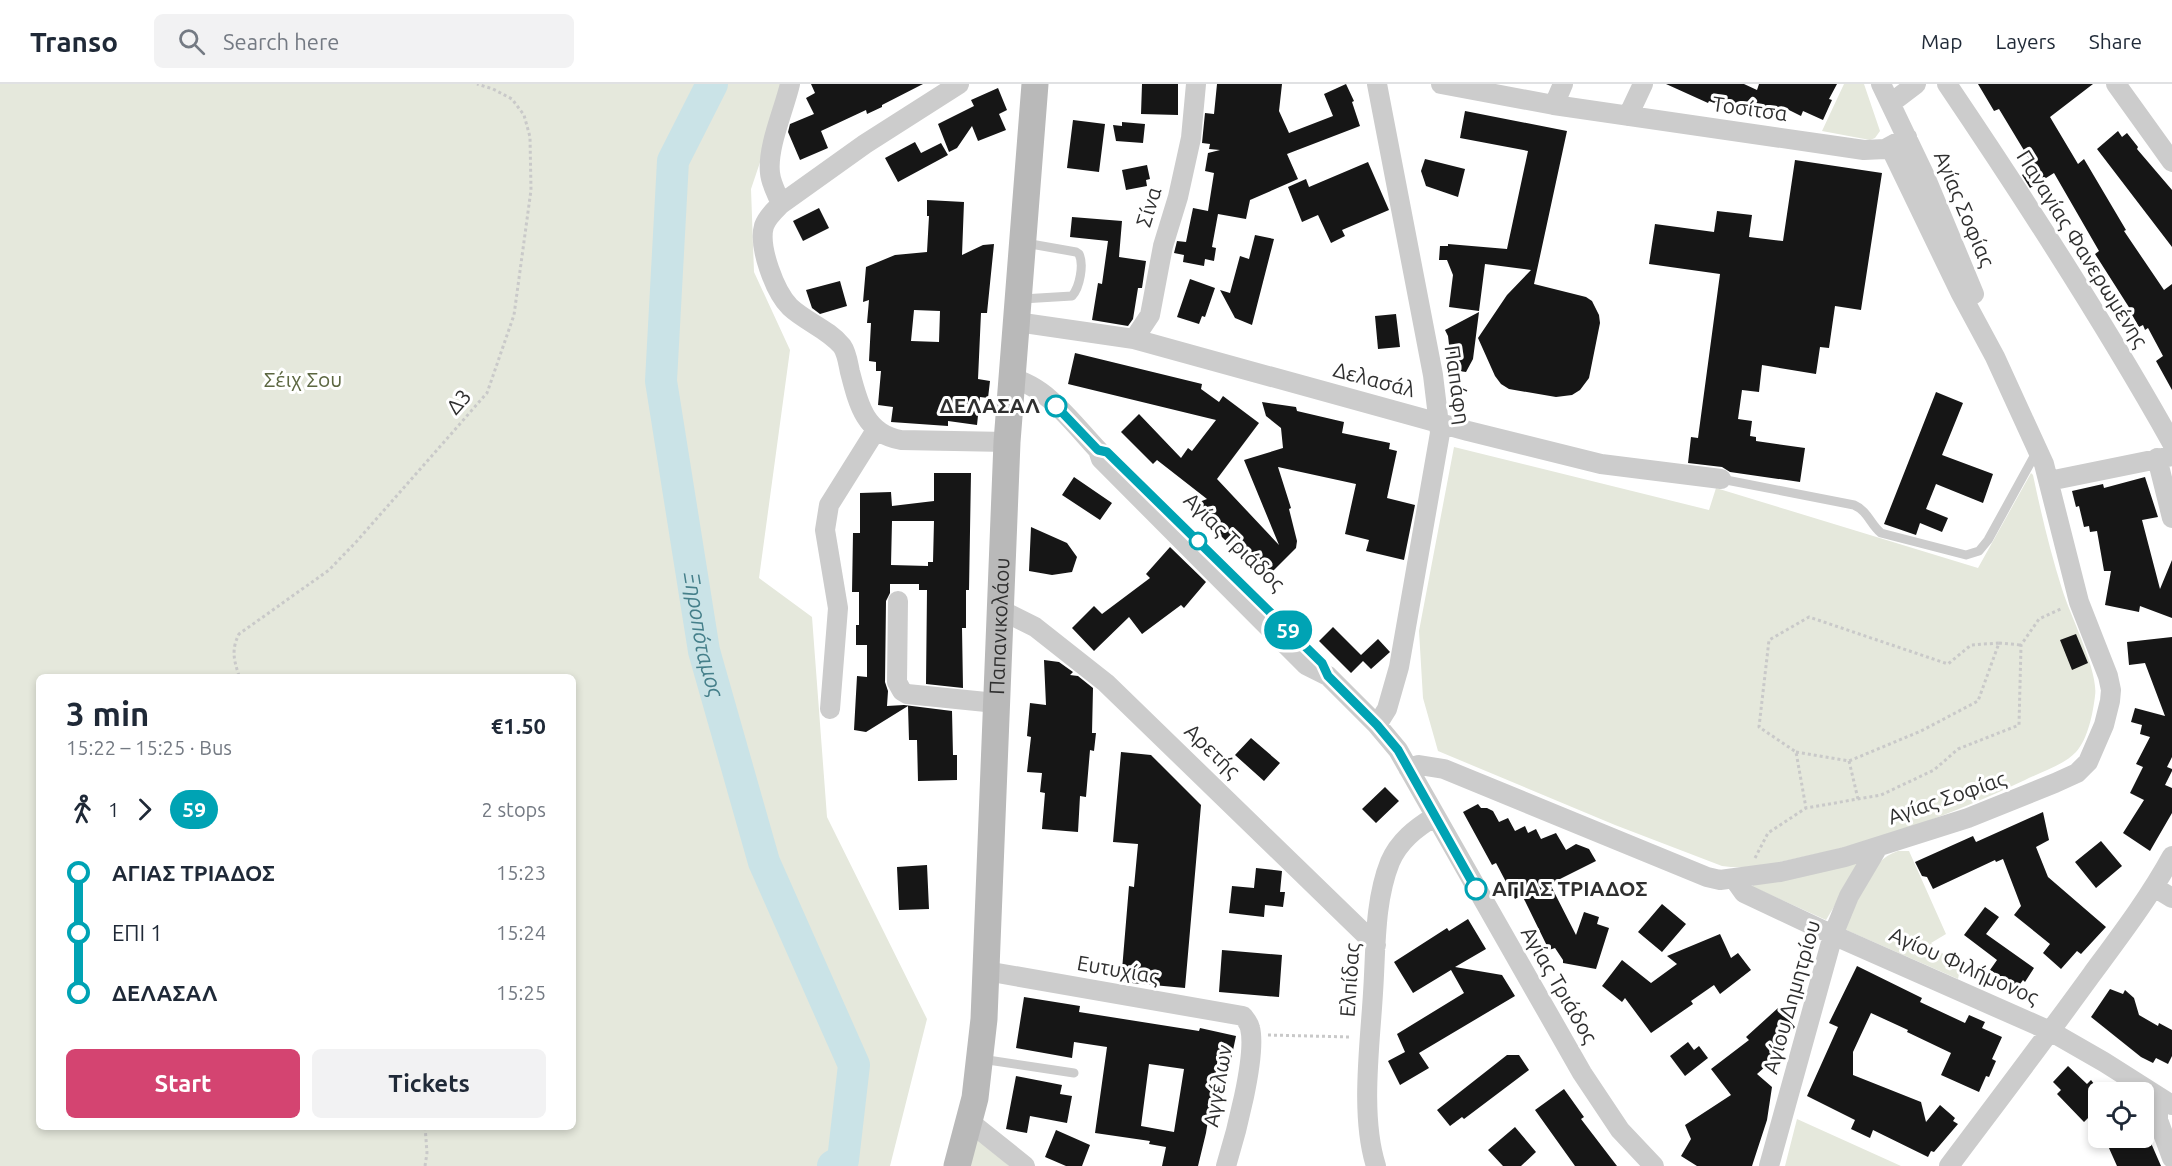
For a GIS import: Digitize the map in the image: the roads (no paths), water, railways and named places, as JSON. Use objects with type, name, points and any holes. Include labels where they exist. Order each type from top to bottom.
[{"type":"main road","name":"Παπανικολάου","points":[[957,1166],[970,1122],[981,1059],[1007,442],[1035,84]]},
{"type":"street","points":[[781,204],[771,179],[770,169],[790,84]]},
{"type":"street","points":[[959,84],[866,144],[781,204],[770,215],[764,226],[765,253],[772,275],[791,308],[821,328],[842,346],[862,408],[876,430],[886,436],[901,440],[1007,442]]},
{"type":"street","name":"Σίνα","points":[[1134,339],[1150,315],[1163,246],[1178,197],[1191,138],[1196,84]]},
{"type":"street","name":"Παπάφη","points":[[1377,84],[1379,104],[1433,375],[1439,422],[1439,447],[1399,667],[1387,709],[1377,725]]},
{"type":"street","name":"Τοσίτσα","points":[[1441,84],[1554,105],[1864,150],[1880,150],[1899,142]]},
{"type":"street","points":[[1554,105],[1563,84]]},
{"type":"street","points":[[1628,116],[1643,84]]},
{"type":"street","name":"Αγίας Σοφίας","points":[[1408,768],[1419,765],[1444,769],[1707,877],[1720,880],[1818,864],[1878,848],[2038,791],[2077,772],[2089,760],[2104,725],[2111,690],[2105,668],[2079,602],[2049,481],[2038,449],[1995,357],[1959,292],[1899,142],[1891,104],[1881,84]]},
{"type":"street","points":[[1891,104],[1916,84]]},
{"type":"street","name":"Παναγίας Φανερωμένης","points":[[1947,84],[2019,191],[2148,400],[2172,443]]},
{"type":"street","points":[[2116,84],[2172,162]]},
{"type":"street","name":"Δελασάλ","points":[[1017,311],[1134,339],[1601,464],[1721,479]]},
{"type":"street","name":"Αγίας Τριάδος","points":[[1012,379],[1023,380],[1039,390],[1098,450],[1101,459],[1306,665],[1328,676],[1377,725],[1398,750],[1434,817],[1603,1106],[1626,1137],[1654,1166]]},
{"type":"street","points":[[830,710],[838,608],[825,530],[829,505],[876,430]]},
{"type":"street","points":[[2049,481],[2164,457],[2168,510],[2172,518]]},
{"type":"street","points":[[898,601],[897,678],[902,691],[907,694],[996,703]]},
{"type":"street","name":"Αρετής","points":[[1001,610],[1035,627],[1106,683],[1376,945]]},
{"type":"street","name":"Ελπίδας","points":[[1376,1166],[1368,1109],[1370,1038],[1380,902],[1395,852],[1407,838],[1434,817]]},
{"type":"street","name":"Αγίου Δημητρίου","points":[[1769,1166],[1833,936],[1849,896],[1878,848]]},
{"type":"street","points":[[1949,1166],[2154,887],[2172,856]]},
{"type":"street","name":"Αγίου Φιλήμονος","points":[[1742,878],[1744,893],[1833,936],[2050,1031],[2165,1101]]},
{"type":"street","points":[[2154,887],[2172,898]]},
{"type":"street","name":"Ευτυχίας","points":[[986,971],[1247,1025]]},
{"type":"street","name":"Αγγέλων","points":[[1226,1166],[1243,1099],[1248,1067],[1247,1025]]},
{"type":"street","points":[[2165,1101],[2157,1120],[2172,1158]]},
{"type":"street","points":[[970,1122],[1024,1166]]},
{"type":"lane","points":[[1017,311],[1072,296],[1076,290],[1082,261],[1076,252],[1023,243]]},
{"type":"lane","points":[[1721,479],[1854,505],[1866,512],[1881,533],[1965,555],[1977,551],[1988,540],[2038,449]]},
{"type":"lane","points":[[981,1059],[1074,1073]]},
{"type":"waterway","name":"Ξηροπόταμος","points":[[712,84],[673,161],[661,381],[704,651],[764,862],[854,1065],[843,1160],[833,1166]]},
{"type":"place","name":"ΔΕΛΑΣΑΛ","points":[[1056,406]]},
{"type":"place","name":"ΑΓΙΑΣ ΤΡΙΑΔΟΣ","points":[[1476,889]]},
{"type":"park label","name":"Σέιχ Σου","points":[[303,380]]}]
